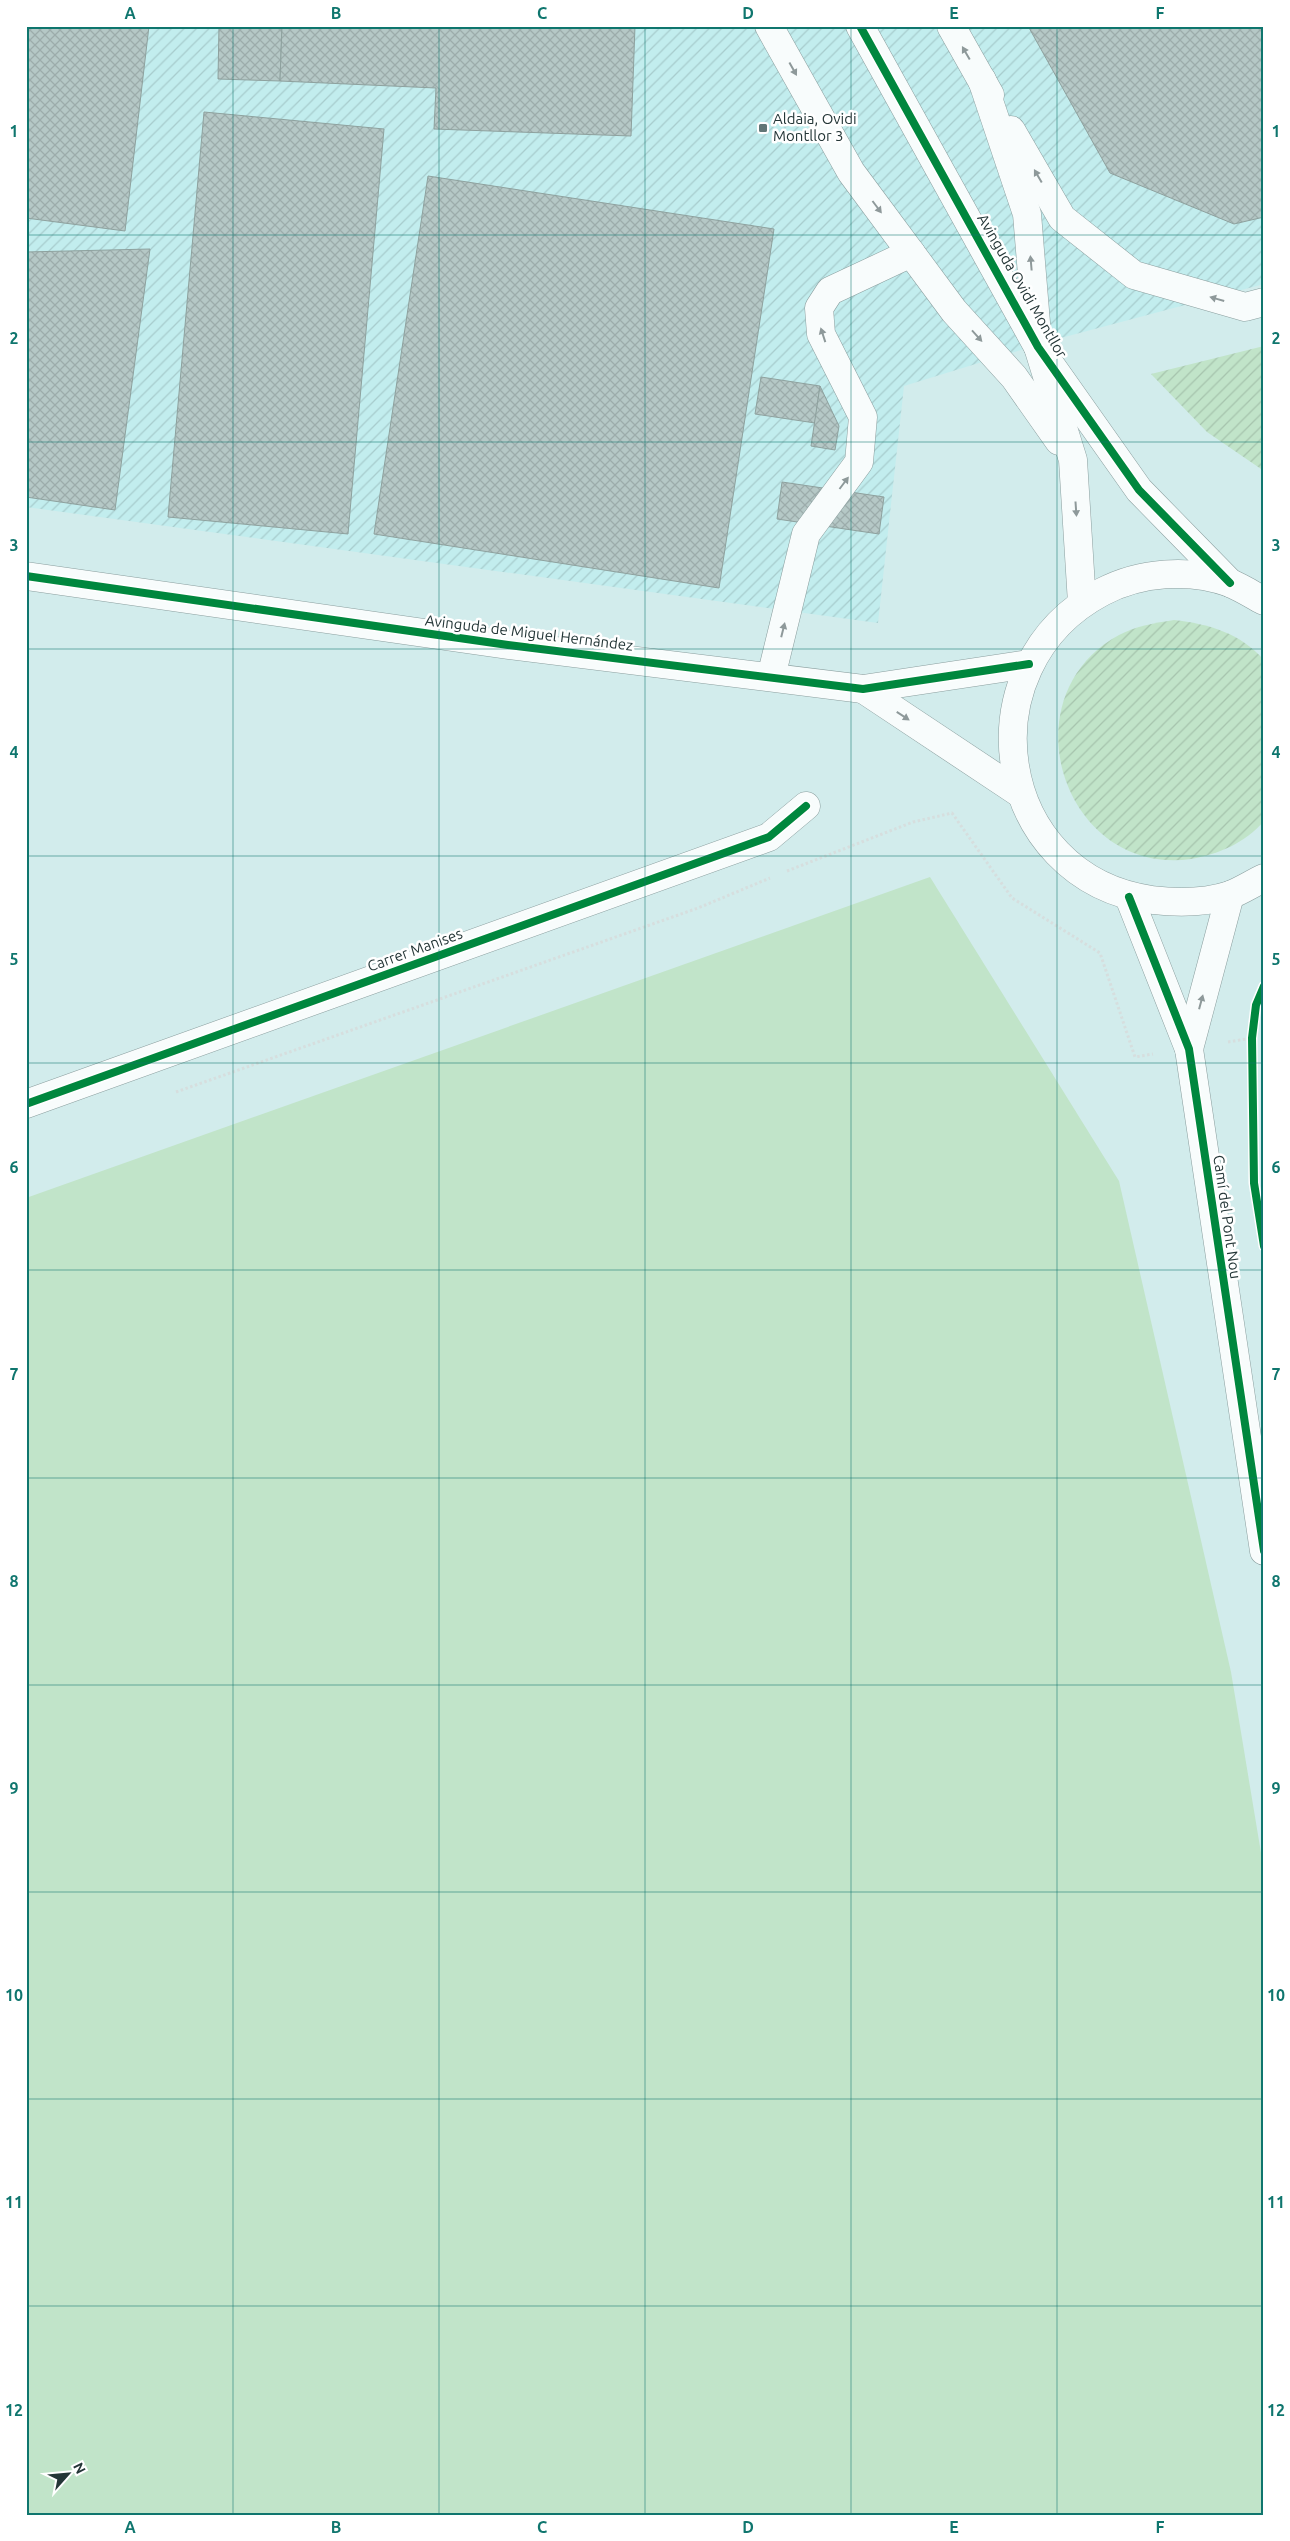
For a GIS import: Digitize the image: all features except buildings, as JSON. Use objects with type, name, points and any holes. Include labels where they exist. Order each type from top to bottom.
[{"type":"street","points":[[769,26],[851,172],[954,311],[1014,377],[1073,460]]},
{"type":"street","name":"Avinguda Ovidi Montllor","points":[[860,26],[1038,347],[1139,490],[1230,583]]},
{"type":"street","name":"Avinguda Ovidi Montllor","points":[[951,26],[1062,218],[1134,275],[1246,307],[1264,302]]},
{"type":"street","name":"Avinguda Ovidi Montllor","points":[[982,80],[1027,214],[1038,347],[1073,460],[1082,602]]},
{"type":"street","points":[[771,678],[806,534],[859,462],[863,417],[821,334],[819,308],[830,292],[912,254]]},
{"type":"street","points":[[1264,601],[1230,583],[1193,574],[1154,575],[1117,584],[1082,602],[1052,630],[1029,664],[1018,695],[1012,728],[1014,762],[1021,794],[1039,828],[1063,858],[1094,881],[1129,897],[1180,904],[1230,895],[1264,878]]},
{"type":"street","name":"Avinguda de Miguel Hernández","points":[[26,576],[508,645],[862,689],[1029,664]]},
{"type":"street","name":"Avinguda de Miguel Hernández","points":[[862,689],[1021,794]]},
{"type":"street","name":"Carrer Manises","points":[[26,1104],[769,837],[806,806]]},
{"type":"street","name":"Camí del Pont Nou","points":[[1189,1049],[1230,895]]},
{"type":"street","name":"Camí del Pont Nou","points":[[1129,897],[1189,1049],[1264,1551]]},
{"type":"path","points":[[786,872],[905,825],[952,813],[1012,898],[1100,953],[1135,1057],[1189,1049]]},
{"type":"path","points":[[175,1092],[698,908],[777,875]]},
{"type":"path","points":[[1252,1048],[1253,1030]]},
{"type":"shaded area","points":[[26,26],[1264,26],[1264,284],[1057,339],[904,386],[878,623],[26,507]]},
{"type":"green space","points":[[1264,346],[1264,471],[1207,432],[1151,374]]},
{"type":"green space","points":[[1174,620],[1199,624],[1223,631],[1245,643],[1264,660],[1264,821],[1249,836],[1231,846],[1212,854],[1191,859],[1147,857],[1110,840],[1082,812],[1065,777],[1058,738],[1064,699],[1084,663],[1125,632],[1139,627]]},
{"type":"green space","points":[[930,877],[1119,1181],[1231,1672],[1264,1871],[1264,2515],[26,2515],[26,1198]]},
{"type":"cycle path","points":[[860,26],[1038,347],[1139,490],[1230,583]]},
{"type":"cycle path","points":[[26,576],[508,645],[863,689],[1029,664]]},
{"type":"cycle path","points":[[26,1104],[769,837],[806,806]]},
{"type":"cycle path","points":[[1129,897],[1189,1049],[1264,1551]]},
{"type":"cycle path","points":[[1264,986],[1256,1005],[1252,1038],[1254,1183],[1264,1246]]},
{"type":"place","name":"Aldaia, Ovidi Montllor 3","points":[[763,128]]}]
